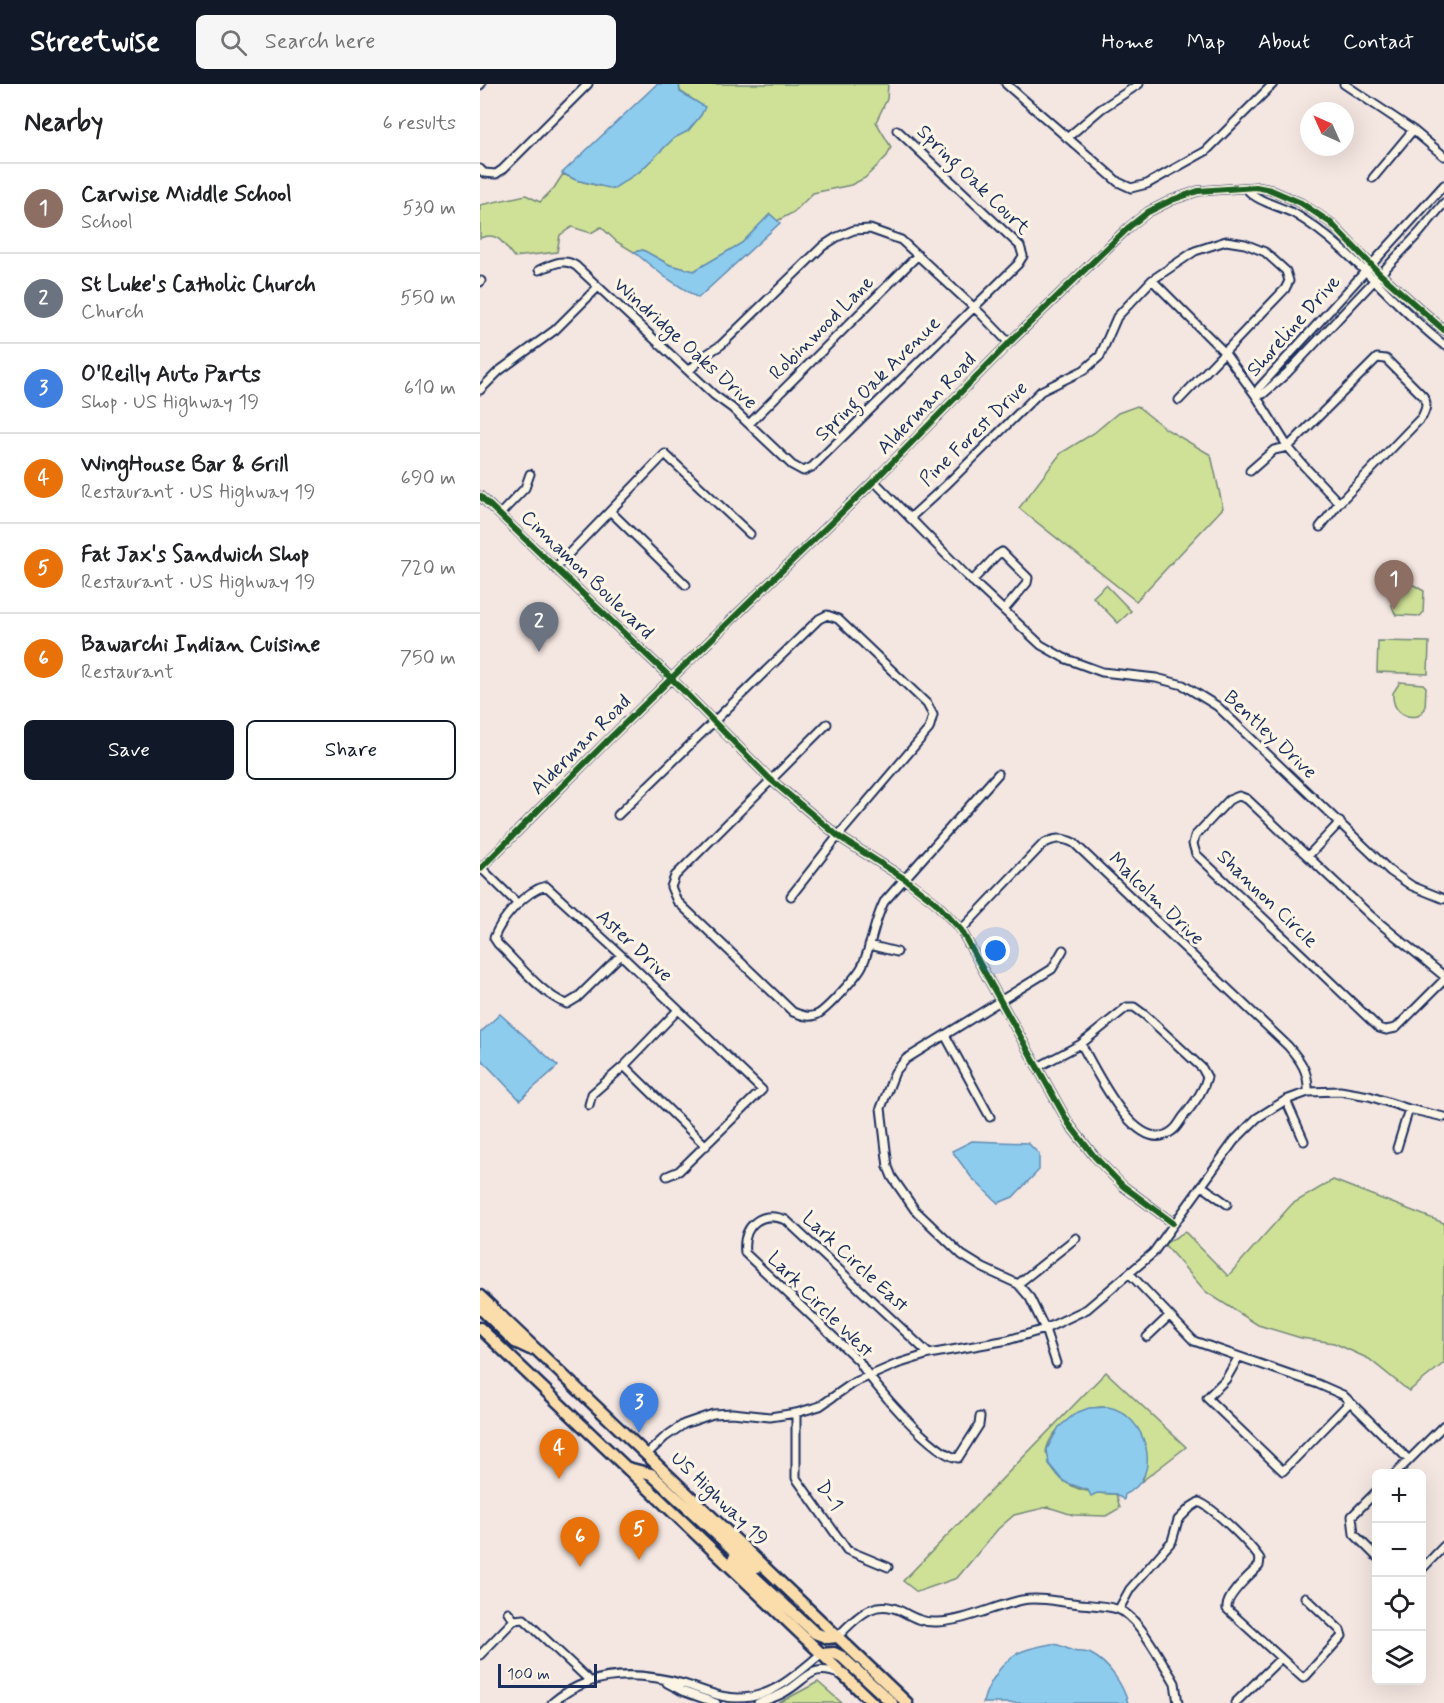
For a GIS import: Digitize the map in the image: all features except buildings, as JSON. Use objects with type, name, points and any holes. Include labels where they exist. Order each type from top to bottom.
[{"type":"highway","name":"US Highway 19","points":[[480,1296],[907,1703]]},
{"type":"highway","points":[[480,1308],[515,1342],[541,1355]]},
{"type":"highway","name":"US Highway 19","points":[[480,1328],[873,1703]]},
{"type":"highway","points":[[626,1468],[651,1474],[741,1557],[775,1578]]},
{"type":"highway","points":[[694,1532],[726,1551],[814,1633],[828,1638],[837,1637]]},
{"type":"highway","points":[[821,1654],[834,1653],[842,1657],[892,1703]]},
{"type":"street","points":[[480,169],[484,173],[496,174],[588,84]]},
{"type":"street","points":[[1006,84],[1118,182],[1131,188],[1147,184],[1206,151],[1273,84]]},
{"type":"street","points":[[1067,138],[1101,109],[1139,84]]},
{"type":"street","points":[[1344,84],[1413,130],[1444,156]]},
{"type":"street","name":"Spring Oak Court","points":[[897,130],[1020,246],[1023,256],[1021,260],[974,307]]},
{"type":"street","points":[[1372,178],[1413,130]]},
{"type":"street","name":"Shoreline Drive","points":[[1256,396],[1259,388],[1444,186]]},
{"type":"street","name":"Alderman Road","points":[[480,868],[874,481],[1009,343],[1148,212],[1198,191],[1256,187],[1288,196],[1317,212],[1331,223],[1380,274],[1444,330]]},
{"type":"street","points":[[1247,189],[1253,196],[1284,208],[1338,245],[1444,345]]},
{"type":"street","name":"Shoreline Drive","points":[[1256,396],[1263,394],[1287,373],[1420,232],[1444,203]]},
{"type":"street","points":[[689,371],[704,356],[721,345],[823,246],[854,230],[870,229],[902,240],[1009,343]]},
{"type":"street","name":"Pine Forest Drive","points":[[910,518],[946,486],[1041,391],[1083,370],[1100,356],[1117,317],[1152,280],[1195,251],[1226,241],[1245,244],[1265,252],[1286,271],[1289,281],[1285,289],[1224,352]]},
{"type":"street","name":"Robinwood Lane","points":[[749,424],[918,255]]},
{"type":"street","name":"Windridge Oaks Drive","points":[[539,270],[558,262],[571,262],[792,465],[803,471]]},
{"type":"street","points":[[1152,280],[1224,352],[1256,396],[1288,447],[1339,503]]},
{"type":"street","points":[[480,390],[499,371],[555,330],[598,287]]},
{"type":"street","name":"Spring Oak Avenue","points":[[803,471],[812,467],[974,307]]},
{"type":"street","points":[[1179,400],[1224,352]]},
{"type":"street","points":[[1250,471],[1274,450],[1288,447],[1377,358],[1386,359],[1420,392],[1426,400],[1426,409],[1422,417],[1339,503],[1320,527]]},
{"type":"street","points":[[556,567],[665,454],[750,534]]},
{"type":"street","points":[[500,514],[525,488],[530,474]]},
{"type":"street","name":"Bentley Drive","points":[[874,481],[972,581],[1041,645],[1064,658],[1102,672],[1155,678],[1183,685],[1209,701],[1220,708],[1398,877],[1419,890],[1444,899]]},
{"type":"street","name":"Cinnamon Boulevard","points":[[480,496],[671,678],[770,779],[838,836],[905,879],[936,903],[961,930],[1069,1124],[1094,1156],[1123,1186],[1173,1223]]},
{"type":"street","points":[[610,512],[686,585]]},
{"type":"street","points":[[972,581],[1002,552],[1028,578],[1027,583],[1004,610]]},
{"type":"street","points":[[618,815],[819,619],[827,615],[838,620],[927,704],[933,715],[929,729],[838,836],[791,896]]},
{"type":"street","points":[[827,724],[675,876],[671,887],[677,901],[785,1004],[794,1012],[808,1017],[818,1015],[863,966],[876,917],[884,902],[998,774]]},
{"type":"street","name":"Shannon Circle","points":[[1241,797],[1250,801],[1308,856],[1371,916],[1444,978],[1396,1028],[1386,1030],[1379,1028],[1196,854],[1193,840],[1197,832],[1226,803],[1232,798],[1241,797]]},
{"type":"street","points":[[1308,856],[1340,822]]},
{"type":"street","name":"Malcolm Drive","points":[[961,930],[1043,844],[1052,839],[1064,838],[1074,843],[1288,1046],[1301,1061],[1308,1079],[1308,1092]]},
{"type":"street","points":[[480,868],[518,904],[499,924],[494,938],[558,1000],[567,1004],[577,998],[621,955]]},
{"type":"street","name":"Aster Drive","points":[[518,904],[533,891],[546,886],[762,1090],[706,1146]]},
{"type":"street","points":[[869,945],[897,952]]},
{"type":"street","points":[[1056,1363],[1045,1329],[1030,1298],[1018,1284],[983,1268],[962,1255],[915,1210],[892,1177],[888,1167],[881,1108],[895,1072],[906,1059],[1052,969],[1063,950]]},
{"type":"street","points":[[1038,1067],[1081,1044],[1120,1011],[1127,1007],[1134,1007],[1146,1015],[1202,1068],[1207,1077],[1204,1089],[1173,1131],[1155,1136],[1141,1130],[1116,1106],[1081,1044]]},
{"type":"street","points":[[589,1105],[592,1094],[624,1066],[678,1010]]},
{"type":"street","points":[[945,1035],[990,1117]]},
{"type":"street","points":[[624,1066],[706,1146],[679,1171],[667,1176]]},
{"type":"street","points":[[646,1455],[665,1437],[684,1424],[713,1414],[732,1413],[770,1417],[796,1413],[820,1406],[853,1383],[897,1364],[929,1354],[1008,1340],[1045,1329],[1087,1309],[1153,1253],[1173,1223],[1246,1128],[1270,1108],[1286,1100],[1308,1092],[1353,1092],[1408,1109],[1444,1117]]},
{"type":"street","points":[[1286,1100],[1304,1141]]},
{"type":"street","points":[[1397,1148],[1408,1109]]},
{"type":"street","points":[[1202,1186],[1227,1204]]},
{"type":"street","name":"Lark Circle East","points":[[752,1226],[767,1217],[777,1216],[786,1220],[929,1354]]},
{"type":"street","name":"Lark Circle West","points":[[752,1226],[746,1232],[745,1253],[859,1361],[867,1376]]},
{"type":"street","points":[[1018,1284],[1076,1238]]},
{"type":"street","points":[[1130,1274],[1194,1341],[1318,1384],[1343,1395],[1409,1460]]},
{"type":"street","points":[[1147,1337],[1169,1316]]},
{"type":"street","points":[[1238,1358],[1226,1379],[1207,1398],[1283,1471],[1349,1403]]},
{"type":"street","points":[[867,1376],[886,1399],[952,1458],[958,1458],[965,1450],[979,1425],[980,1417]]},
{"type":"street","name":"D-1","points":[[796,1413],[796,1478],[847,1550],[888,1567]]},
{"type":"street","points":[[1399,1469],[1444,1425]]},
{"type":"street","points":[[1372,1497],[1352,1516],[1354,1534],[1372,1551]]},
{"type":"street","points":[[1119,1609],[1130,1589],[1172,1541],[1178,1520],[1199,1502],[1243,1540],[1260,1559],[1259,1566],[1230,1597],[1226,1604],[1227,1609],[1303,1678],[1342,1636],[1340,1630],[1305,1597]]},
{"type":"street","points":[[1426,1565],[1444,1546]]},
{"type":"street","points":[[837,1637],[862,1613],[881,1606],[890,1607],[916,1619],[939,1622],[1022,1600],[1037,1599],[1119,1609],[1144,1634],[1171,1676],[1178,1703]]},
{"type":"street","points":[[508,1612],[514,1620]]},
{"type":"street","points":[[480,1655],[514,1620],[524,1619],[589,1680]]},
{"type":"street","points":[[552,1703],[571,1689],[589,1680],[628,1675],[657,1677],[714,1696],[733,1699],[754,1696],[781,1686],[821,1654]]},
{"type":"street","points":[[1235,1703],[1281,1658]]},
{"type":"street","points":[[758,1703],[784,1693],[812,1671],[818,1669],[830,1670],[849,1680]]},
{"type":"street","points":[[657,1677],[682,1691],[716,1703]]},
{"type":"green space","points":[[679,84],[888,84],[887,99],[876,122],[891,147],[887,156],[865,178],[851,185],[813,193],[794,212],[777,221],[770,214],[742,243],[694,271],[670,265],[643,250],[634,252],[617,242],[601,227],[591,233],[572,227],[560,235],[557,252],[514,257],[500,240],[492,236],[480,238],[480,205],[526,195],[540,202],[554,188],[563,174],[599,186],[639,172],[674,138],[688,131],[701,115],[704,107],[680,91]]},
{"type":"green space","points":[[1137,406],[1166,429],[1211,455],[1223,508],[1136,601],[1019,508],[1061,453],[1094,433],[1118,413]]},
{"type":"green space","points":[[1406,583],[1424,591],[1423,613],[1420,616],[1396,615],[1392,605],[1392,596]]},
{"type":"green space","points":[[1106,585],[1131,611],[1118,623],[1093,597]]},
{"type":"green space","points":[[1378,641],[1429,642],[1428,674],[1377,672]]},
{"type":"green space","points":[[1400,682],[1423,684],[1426,687],[1425,709],[1418,716],[1407,716],[1396,708],[1393,693]]},
{"type":"green space","points":[[1333,1180],[1444,1223],[1444,1363],[1409,1391],[1369,1359],[1334,1343],[1301,1338],[1258,1325],[1206,1292],[1164,1244],[1185,1232],[1228,1276],[1292,1204]]},
{"type":"green space","points":[[1106,1372],[1186,1447],[1141,1482],[1146,1465],[1145,1451],[1135,1426],[1128,1417],[1119,1411],[1099,1407],[1077,1414],[1059,1428],[1049,1443],[1046,1452],[1052,1466],[1059,1477],[1082,1490],[1116,1494],[1120,1508],[1106,1516],[1073,1515],[1048,1507],[1014,1515],[998,1529],[957,1578],[917,1592],[903,1581]]},
{"type":"green space","points":[[818,1682],[842,1703],[779,1703]]},
{"type":"water","points":[[657,84],[679,84],[680,92],[705,107],[688,131],[674,138],[639,172],[613,189],[576,180],[562,173]]},
{"type":"water","points":[[770,214],[780,223],[698,298],[665,277],[634,252],[643,250],[670,265],[694,271],[742,243]]},
{"type":"water","points":[[500,1014],[558,1066],[520,1100],[480,1058],[480,1033]]},
{"type":"water","points":[[972,1141],[1028,1143],[1039,1154],[1039,1170],[1013,1197],[998,1203],[971,1177],[952,1151]]},
{"type":"water","points":[[1108,1407],[1121,1412],[1132,1421],[1141,1433],[1146,1447],[1145,1474],[1137,1486],[1125,1494],[1124,1500],[1116,1494],[1097,1493],[1091,1496],[1088,1490],[1062,1480],[1049,1464],[1047,1449],[1059,1427],[1076,1413],[1089,1408]]},
{"type":"water","points":[[1051,1644],[1089,1653],[1098,1658],[1114,1675],[1128,1703],[983,1703],[989,1686],[1006,1662],[1025,1650]]},
{"type":"cycle path","points":[[480,869],[608,740],[874,481],[1009,343],[1129,227],[1148,212],[1198,191],[1256,187],[1271,190],[1301,203],[1331,223],[1380,274],[1444,330]]},
{"type":"cycle path","points":[[480,496],[671,678],[770,779],[838,836],[905,879],[936,903],[961,930],[1069,1124],[1094,1156],[1123,1186],[1173,1223]]},
{"type":"place","name":"Carwise Middle School","points":[[1394,610]]},
{"type":"place","name":"St Luke's Catholic Church","points":[[539,652]]},
{"type":"place","name":"O'Reilly Auto Parts","points":[[639,1433]]},
{"type":"place","name":"WingHouse Bar & Grill","points":[[559,1479]]},
{"type":"place","name":"Fat Jax's Sandwich Shop","points":[[639,1560]]},
{"type":"place","name":"Bawarchi Indian Cuisine","points":[[580,1567]]}]
